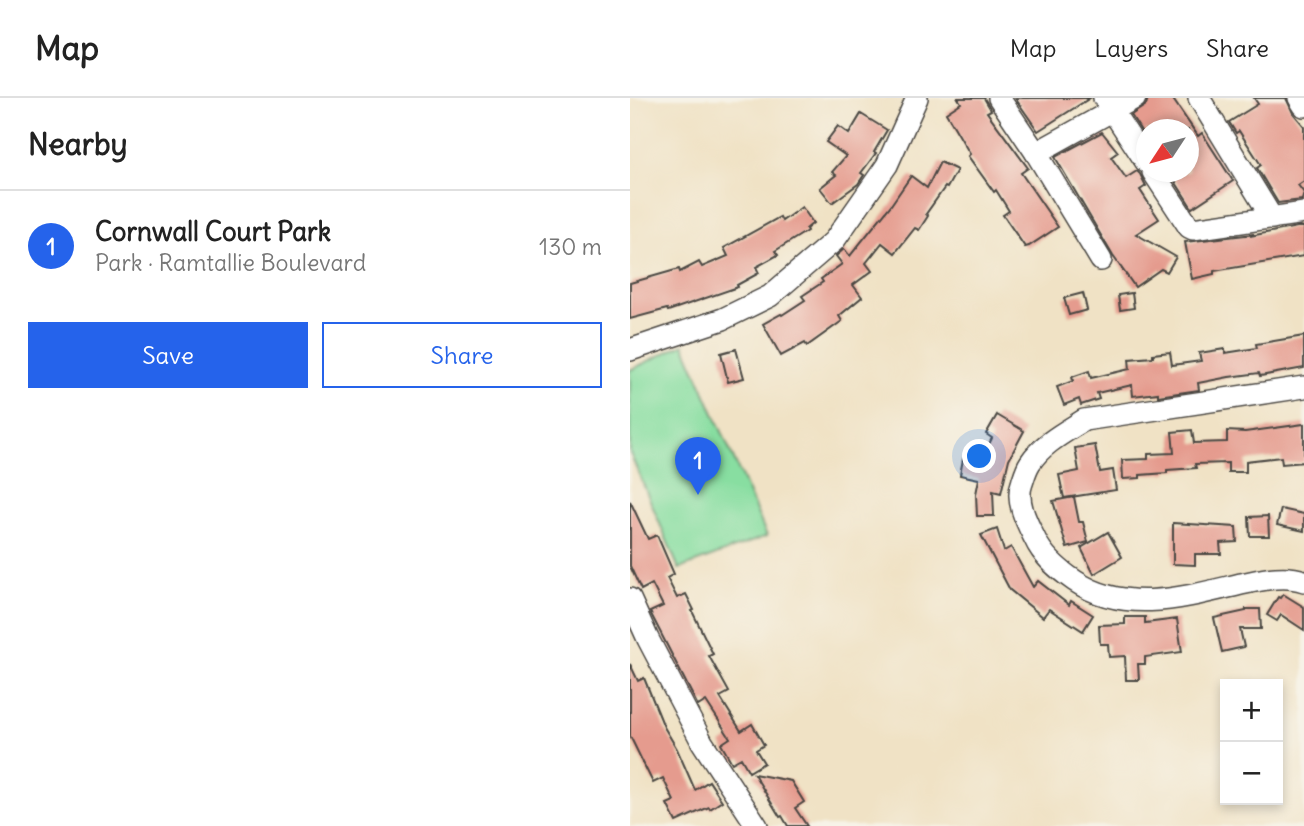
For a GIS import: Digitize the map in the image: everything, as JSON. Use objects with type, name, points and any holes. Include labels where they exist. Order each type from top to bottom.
[{"type":"street","points":[[630,350],[723,319],[770,296],[834,241],[887,164],[917,98]]},
{"type":"street","points":[[999,98],[1036,152],[1101,260]]},
{"type":"street","points":[[1036,152],[1108,104],[1135,98]]},
{"type":"street","points":[[1199,98],[1272,218]]},
{"type":"street","points":[[1299,98],[1304,106]]},
{"type":"street","points":[[1108,104],[1136,147]]},
{"type":"street","points":[[1160,182],[1193,229],[1304,213]]},
{"type":"street","points":[[1304,387],[1084,420],[1054,438],[1030,463],[1020,488],[1023,516],[1037,544],[1058,569],[1083,586],[1112,597],[1144,602],[1178,599],[1261,580],[1294,578],[1304,581]]},
{"type":"street","points":[[630,599],[639,643],[757,826]]},
{"type":"green space","points":[[684,344],[767,536],[679,569],[630,453],[630,370]]},
{"type":"building","points":[[958,98],[984,98],[991,110],[987,112],[1028,168],[1021,173],[1058,227],[1029,246],[1025,247],[1003,215],[1009,211],[996,190],[994,192],[968,156],[970,154],[946,113],[961,103]]},
{"type":"building","points":[[1015,98],[1090,98],[1038,131]]},
{"type":"building","points":[[1148,98],[1172,98],[1186,119],[1136,119],[1136,123],[1131,115],[1146,105]]},
{"type":"building","points":[[1254,98],[1286,98],[1293,113],[1304,126],[1304,181],[1298,185],[1304,193],[1302,200],[1278,203],[1257,168],[1261,165],[1239,131],[1236,133],[1229,122],[1258,104]]},
{"type":"building","points":[[861,114],[887,130],[874,152],[876,153],[861,173],[864,175],[858,184],[832,203],[820,188],[836,175],[832,172],[846,156],[826,142],[838,126],[849,134]]},
{"type":"building","points":[[1102,132],[1118,152],[1111,157],[1126,178],[1136,172],[1136,182],[1144,182],[1146,186],[1140,190],[1159,219],[1136,234],[1176,257],[1167,272],[1161,269],[1135,287],[1113,256],[1055,157]]},
{"type":"building","points":[[1202,133],[1233,181],[1192,208],[1176,182],[1199,182],[1199,135]]},
{"type":"building","points":[[940,162],[957,170],[947,188],[945,187],[926,214],[928,216],[919,230],[915,228],[895,253],[882,243],[866,263],[872,271],[853,285],[862,297],[839,316],[842,321],[807,346],[805,343],[781,356],[763,324],[805,300],[802,296],[823,282],[821,279],[842,264],[836,256],[844,249],[850,256],[911,176],[927,188]]},
{"type":"building","points":[[802,207],[813,223],[807,231],[775,251],[778,255],[756,267],[759,273],[737,285],[738,287],[668,311],[667,309],[630,319],[630,283],[679,269],[680,272],[699,262],[702,267],[728,256],[724,248],[780,217],[782,221]]},
{"type":"building","points":[[1304,227],[1304,256],[1214,271],[1214,274],[1192,279],[1185,242],[1254,234],[1250,236]]},
{"type":"building","points":[[1083,293],[1087,310],[1069,315],[1064,298]]},
{"type":"building","points":[[1132,293],[1134,308],[1120,310],[1118,295]]},
{"type":"building","points":[[1304,336],[1304,368],[1198,383],[1199,390],[1158,396],[1158,393],[1133,396],[1132,385],[1097,393],[1099,399],[1081,405],[1079,399],[1064,405],[1057,387],[1073,381],[1072,377],[1089,371],[1091,378],[1130,369],[1129,359],[1153,357],[1153,354],[1170,352],[1172,365],[1201,361],[1199,353],[1225,349],[1225,353],[1257,348],[1256,344]]},
{"type":"building","points":[[736,349],[744,378],[728,382],[721,353]]},
{"type":"building","points":[[997,415],[1024,431],[1009,459],[1001,493],[993,491],[994,516],[977,516],[976,494],[979,479],[960,475],[963,459],[980,463],[992,438],[986,434]]},
{"type":"building","points":[[1304,424],[1304,462],[1282,464],[1281,457],[1246,461],[1246,472],[1228,472],[1228,463],[1195,464],[1196,468],[1167,470],[1167,473],[1123,479],[1122,460],[1148,459],[1148,454],[1174,453],[1172,432],[1192,430],[1194,443],[1227,442],[1227,431],[1245,432]]},
{"type":"building","points":[[1095,445],[1100,472],[1113,470],[1116,490],[1064,498],[1059,475],[1079,471],[1075,448]]},
{"type":"building","points":[[1074,497],[1079,522],[1083,522],[1088,542],[1067,548],[1053,501]]},
{"type":"building","points":[[630,501],[648,539],[657,535],[674,574],[667,578],[677,598],[686,594],[694,610],[692,611],[713,654],[709,656],[729,692],[720,697],[741,731],[752,724],[764,745],[756,750],[764,763],[749,772],[741,758],[732,763],[721,744],[730,738],[706,701],[698,706],[650,612],[663,606],[652,584],[641,590],[630,566]]},
{"type":"building","points":[[1281,509],[1304,514],[1304,531],[1277,525]]},
{"type":"building","points":[[1268,516],[1269,536],[1250,536],[1249,517]]},
{"type":"building","points":[[1173,523],[1236,527],[1237,542],[1220,543],[1221,554],[1195,554],[1195,565],[1173,564]]},
{"type":"building","points":[[997,529],[1004,551],[1011,547],[1033,587],[1038,581],[1069,605],[1071,601],[1093,615],[1083,631],[1049,609],[1043,617],[1010,590],[981,535]]},
{"type":"building","points":[[1108,532],[1122,557],[1094,574],[1081,548]]},
{"type":"building","points":[[1283,594],[1304,607],[1304,630],[1281,615],[1277,621],[1267,615],[1278,597]]},
{"type":"building","points":[[1246,609],[1260,609],[1261,629],[1240,629],[1244,647],[1222,652],[1214,618]]},
{"type":"building","points":[[1125,617],[1145,617],[1145,623],[1177,619],[1182,652],[1145,657],[1145,664],[1138,664],[1139,680],[1126,680],[1125,656],[1109,657],[1108,644],[1100,644],[1099,625],[1125,624]]},
{"type":"building","points":[[630,664],[638,681],[644,678],[664,727],[695,790],[709,781],[722,801],[710,809],[709,807],[676,822],[667,804],[674,801],[663,778],[653,783],[630,736]]},
{"type":"building","points":[[754,774],[791,781],[804,802],[795,808],[807,826],[788,826]]},
{"type":"place","name":"Cornwall Court Park","points":[[698,495]]}]
